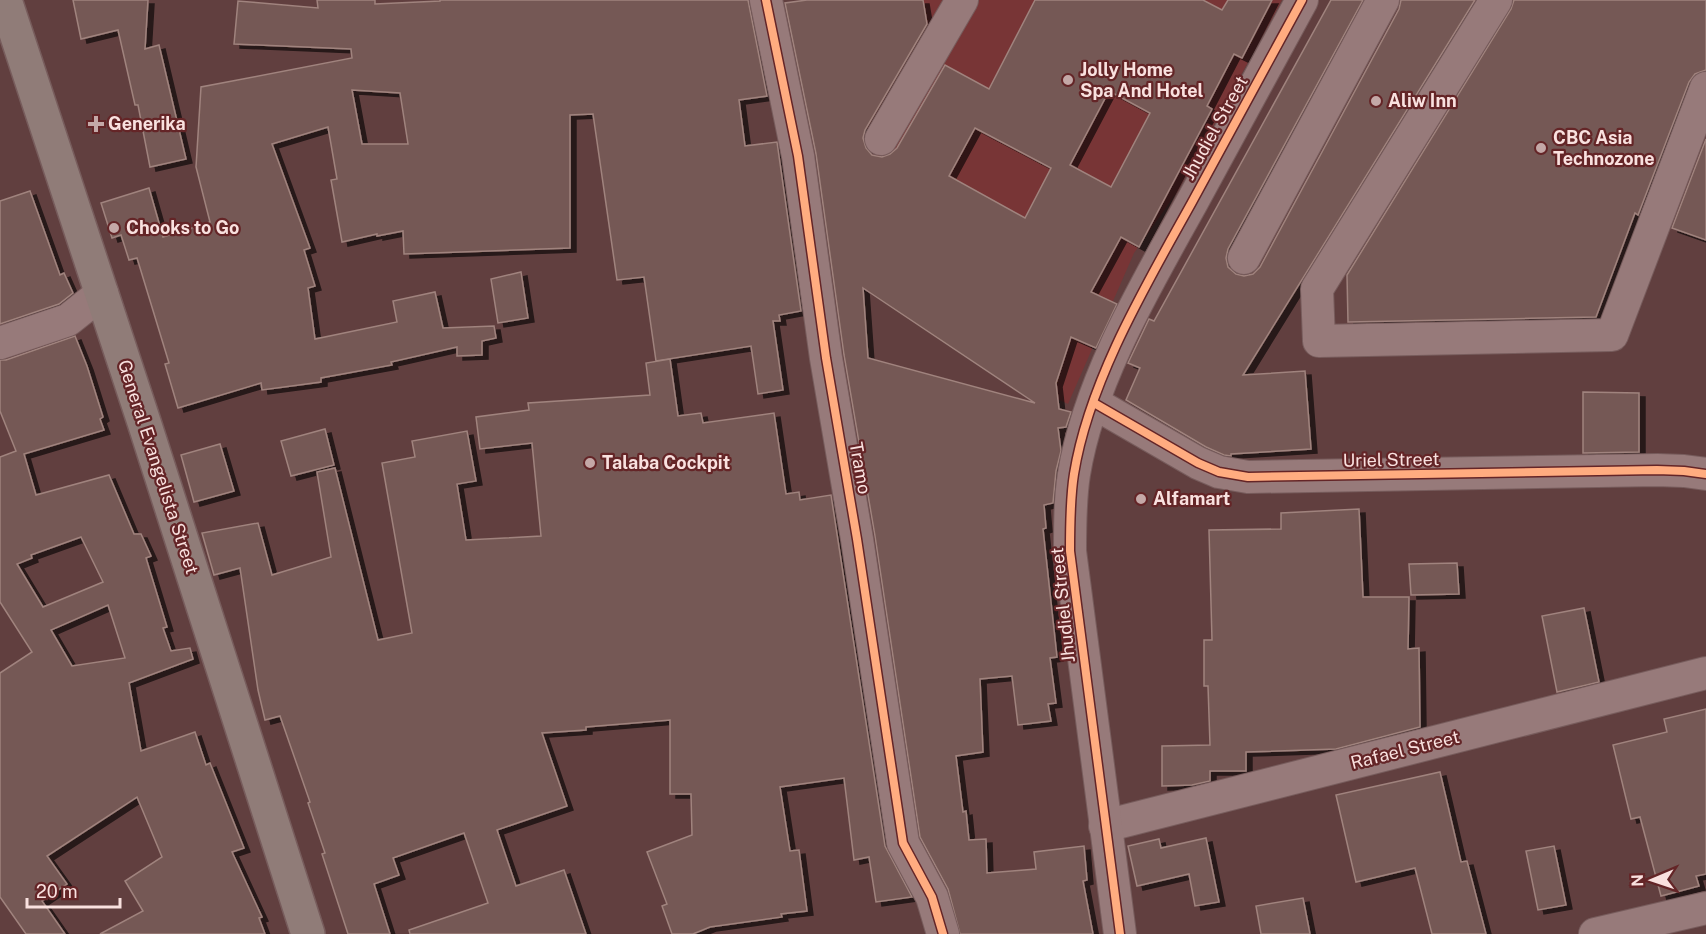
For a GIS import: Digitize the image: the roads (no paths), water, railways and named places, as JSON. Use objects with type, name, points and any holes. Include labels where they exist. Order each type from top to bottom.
[{"type":"main road","name":"General Evangelista Street","points":[[5,0],[144,422],[308,934]]},
{"type":"street","name":"Tramo","points":[[766,0],[798,156],[826,358],[857,539],[903,843],[932,897],[943,934]]},
{"type":"street","name":"Jhudiel Street","points":[[1120,934],[1070,551],[1070,513],[1075,473],[1094,403],[1118,342],[1157,265],[1302,0]]},
{"type":"street","points":[[1244,258],[1383,0]]},
{"type":"street","points":[[1496,0],[1317,289],[1319,341],[1612,335],[1706,88]]},
{"type":"street","points":[[881,140],[953,6]]},
{"type":"street","points":[[0,343],[68,320],[102,293]]},
{"type":"street","name":"Uriel Street","points":[[1094,403],[1198,463],[1219,472],[1248,477],[1658,470],[1706,474]]},
{"type":"street","name":"Rafael Street","points":[[1105,826],[1706,674]]},
{"type":"street","points":[[1595,934],[1706,908]]},
{"type":"place","name":"Jolly Home Spa And Hotel","points":[[1068,80]]},
{"type":"place","name":"Aliw Inn","points":[[1376,101]]},
{"type":"place","name":"Generika","points":[[96,124]]},
{"type":"place","name":"CBC Asia Technozone","points":[[1541,148]]},
{"type":"place","name":"Chooks to Go","points":[[114,228]]},
{"type":"place","name":"Talaba Cockpit","points":[[590,463]]},
{"type":"place","name":"Alfamart","points":[[1141,499]]}]
